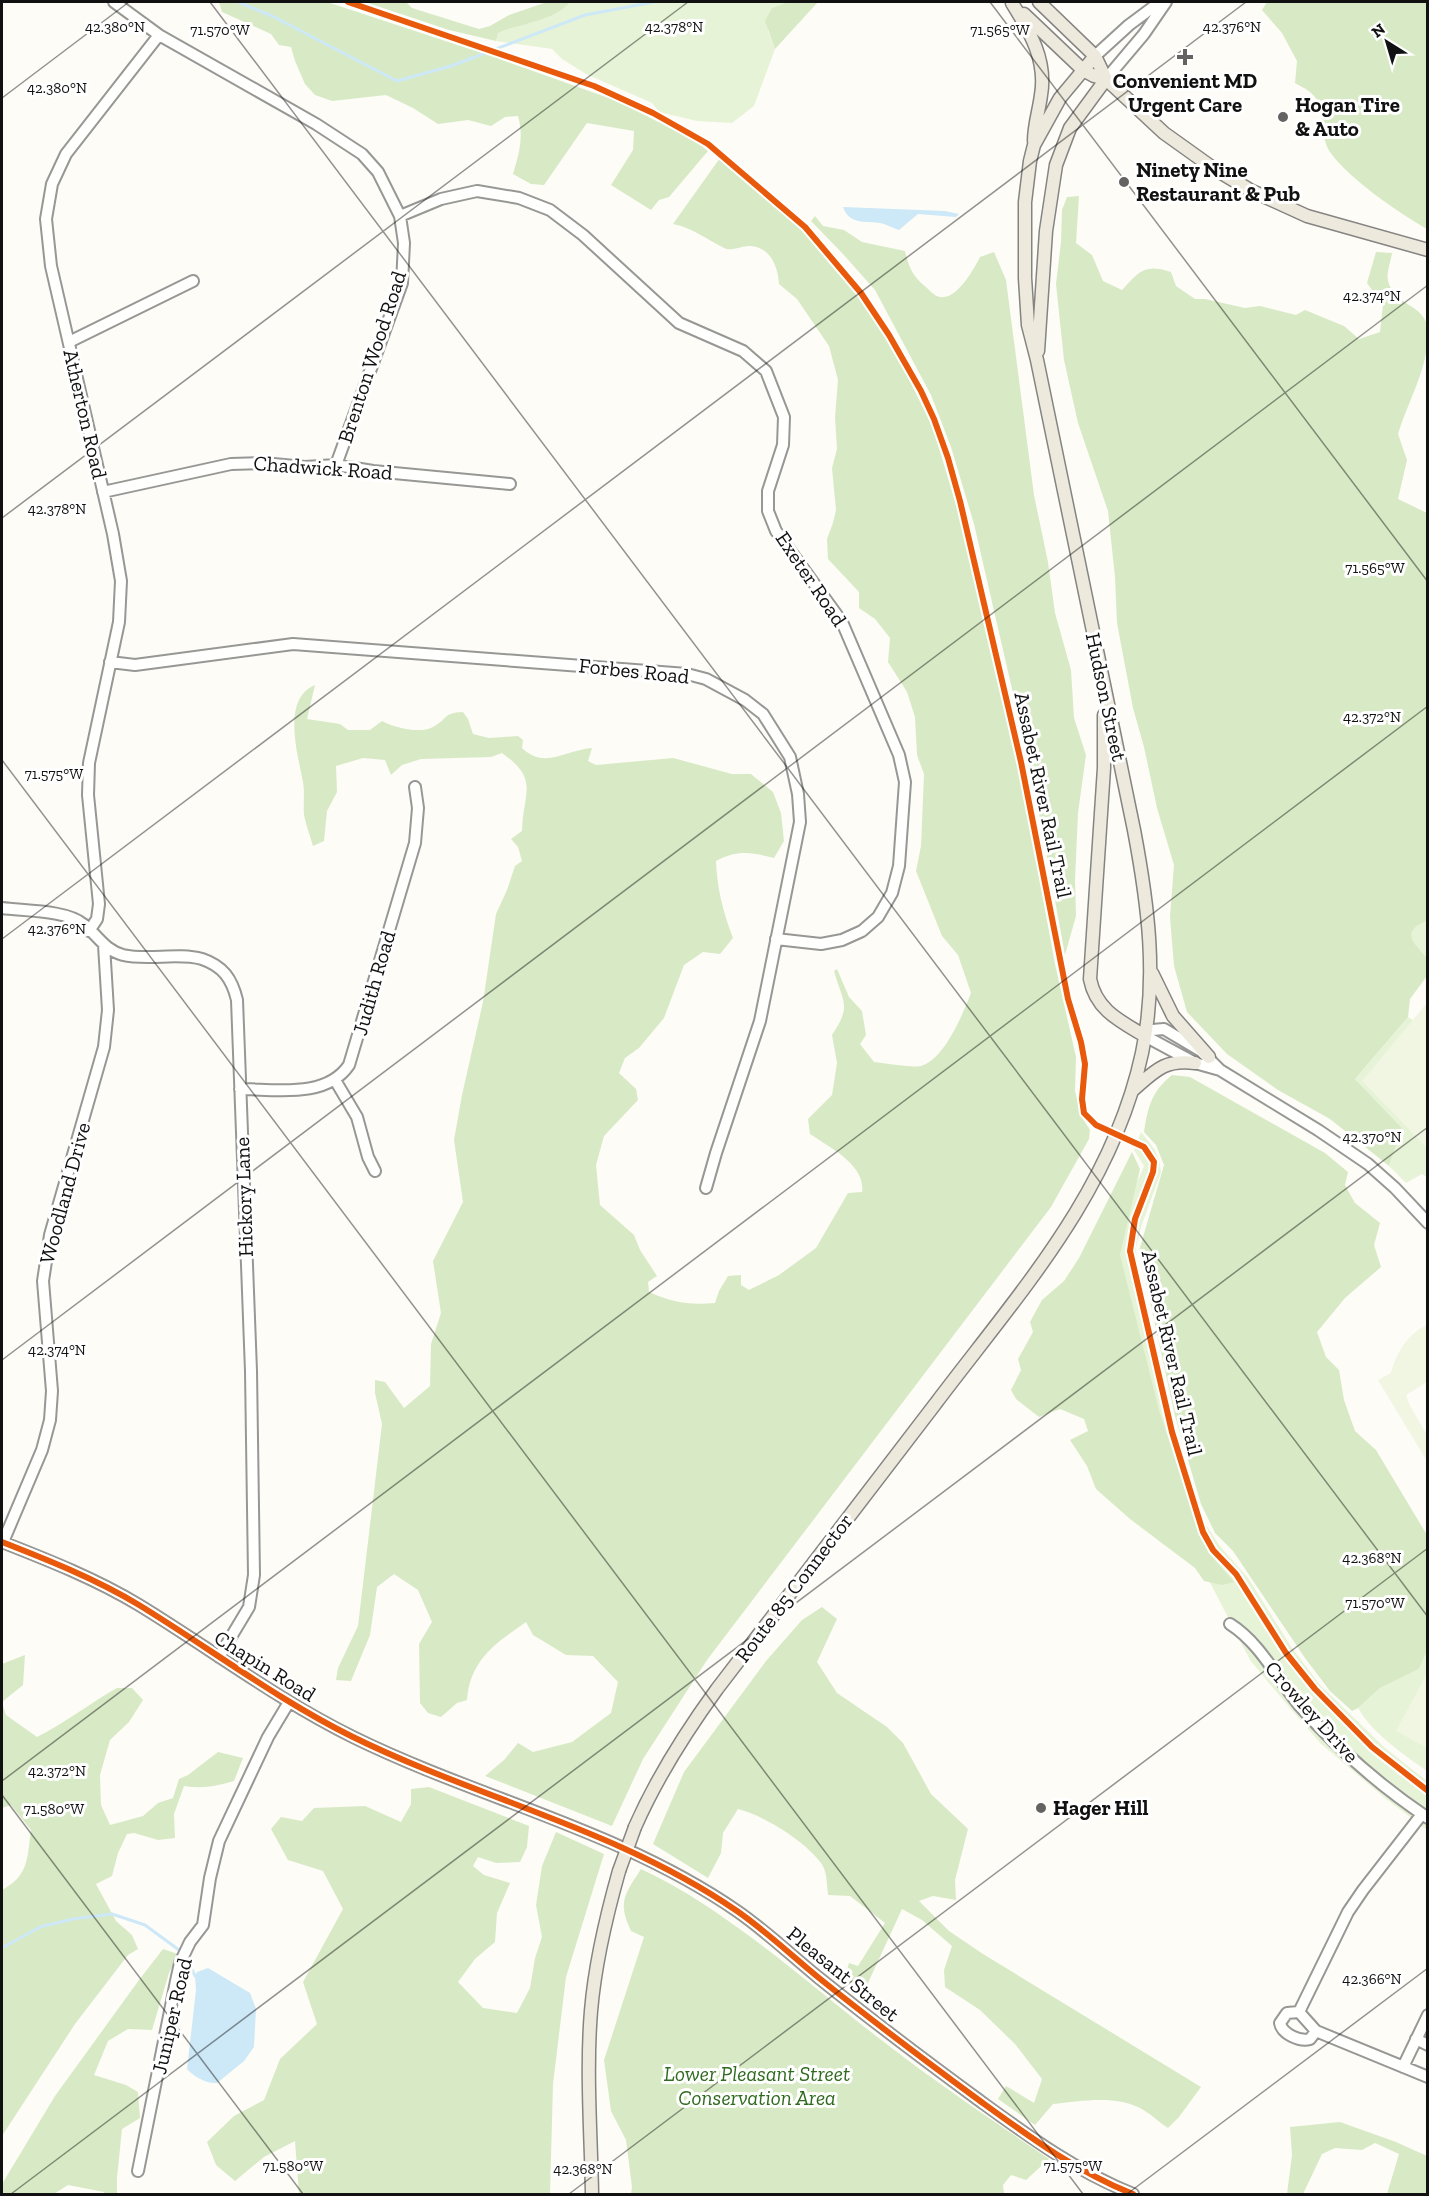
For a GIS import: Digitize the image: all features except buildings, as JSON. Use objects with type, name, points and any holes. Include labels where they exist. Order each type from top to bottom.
[{"type":"main road","points":[[1012,2],[1083,70],[1106,80],[1181,146],[1250,190],[1307,216],[1428,250]]},
{"type":"main road","points":[[1012,2],[1036,45],[1042,70],[1042,94],[1034,128],[1034,145]]},
{"type":"main road","points":[[1039,2],[1095,56],[1106,80]]},
{"type":"main road","name":"Hudson Street","points":[[1095,56],[1060,98],[1034,145],[1026,179],[1024,257],[1028,325],[1143,880],[1149,923],[1151,969],[1145,1036]]},
{"type":"main road","name":"Hudson Street","points":[[1037,360],[1052,179],[1063,142],[1070,128],[1106,80]]},
{"type":"main road","points":[[1100,669],[1104,744],[1090,979],[1097,1001],[1108,1013],[1145,1036]]},
{"type":"main road","points":[[1151,969],[1160,993],[1173,1016],[1209,1057]]},
{"type":"main road","name":"Route 85 Connector","points":[[592,2194],[589,2047],[591,2009],[602,1936],[635,1827],[666,1765],[702,1709],[1071,1222],[1104,1164],[1120,1126],[1132,1091],[1145,1036]]},
{"type":"main road","points":[[1132,1091],[1162,1066],[1176,1062],[1195,1063]]},
{"type":"street","name":"Brenton Wood Road","points":[[114,2],[159,34],[316,124],[362,154],[378,172],[400,216],[404,252],[402,283],[336,465]]},
{"type":"street","points":[[1095,56],[1129,25],[1160,2]]},
{"type":"street","points":[[1106,80],[1144,34],[1166,2]]},
{"type":"street","name":"Atherton Road","points":[[89,931],[97,919],[99,904],[88,795],[89,763],[122,594],[120,567],[47,241],[46,219],[52,184],[60,164],[159,34]]},
{"type":"street","name":"Exeter Road","points":[[400,216],[441,199],[477,191],[519,198],[550,210],[583,234],[679,323],[743,351],[766,371],[784,417],[783,445],[768,491],[768,512],[776,531],[842,622],[899,755],[905,782],[899,866],[892,894],[878,917],[862,931],[842,940],[821,944],[776,939]]},
{"type":"street","points":[[69,342],[193,281]]},
{"type":"street","name":"Chadwick Road","points":[[103,492],[231,464],[263,463],[305,467],[336,465],[373,471],[510,484]]},
{"type":"street","name":"Forbes Road","points":[[110,662],[135,665],[293,644],[668,672],[687,674],[706,680],[746,700],[763,714],[790,757],[795,774],[800,822],[760,1021],[706,1188]]},
{"type":"street","name":"Judith Road","points":[[335,1080],[343,1074],[354,1053],[415,843],[418,808],[416,787]]},
{"type":"street","name":"Hickory Lane","points":[[2,908],[67,917],[83,924],[113,951],[133,956],[199,958],[214,963],[226,973],[234,985],[237,1000],[251,1371],[254,1575],[249,1608],[219,1657]]},
{"type":"street","name":"Woodland Drive","points":[[2,1542],[42,1450],[50,1420],[52,1391],[44,1266],[50,1235],[104,1047],[108,1010],[104,945]]},
{"type":"street","points":[[1221,1070],[1195,1063],[1145,1036],[1152,1030],[1164,1029],[1209,1057],[1221,1070],[1328,1136],[1368,1164],[1395,1188],[1428,1223]]},
{"type":"street","points":[[240,1089],[308,1088],[335,1080],[357,1117],[368,1157],[375,1171]]},
{"type":"street","name":"Chapin Road","points":[[2,1542],[59,1564],[120,1594],[289,1702],[372,1747],[517,1805]]},
{"type":"street","name":"Crowley Drive","points":[[1230,1624],[1246,1636],[1288,1691],[1326,1734],[1370,1774],[1425,1816]]},
{"type":"street","name":"Juniper Road","points":[[138,2171],[178,1972],[190,1942],[203,1925],[210,1878],[219,1841],[268,1737],[289,1702]]},
{"type":"street","name":"Pleasant Street","points":[[517,1805],[650,1860],[722,1901],[739,1912],[904,2046],[1041,2146],[1068,2163],[1133,2194]]},
{"type":"street","points":[[1299,2012],[1348,1912],[1363,1890],[1425,1816]]},
{"type":"street","points":[[1299,2012],[1316,2031],[1428,2077]]},
{"type":"street","points":[[1299,2012],[1287,2013],[1281,2020],[1281,2028],[1306,2041],[1316,2031]]},
{"type":"street","points":[[1403,2067],[1428,2015]]},
{"type":"street","points":[[1416,2039],[1428,2044]]},
{"type":"green space","points":[[219,2],[327,2],[494,57],[617,101],[692,139],[708,151],[669,197],[659,200],[651,210],[611,185],[633,150],[634,131],[587,123],[544,185],[531,184],[513,174],[521,138],[518,116],[505,117],[491,126],[468,120],[438,124],[386,95],[332,101],[315,95],[305,84],[291,47],[279,45],[271,34],[222,12]]},
{"type":"green space","points":[[365,2],[406,2],[412,8],[479,29],[490,26],[509,15],[547,2],[570,2],[547,17],[498,33],[496,41],[449,30]]},
{"type":"green space","points":[[570,2],[788,2],[772,8],[768,31],[775,49],[754,106],[732,123],[697,121],[659,112],[652,103],[586,74],[562,59],[552,49],[496,41],[498,33],[547,17]]},
{"type":"green space","points":[[788,2],[818,2],[775,49],[765,21],[772,8]]},
{"type":"green space","points":[[1267,2],[1427,2],[1427,229],[1389,205],[1362,184],[1330,152],[1326,145],[1321,113],[1316,99],[1295,83],[1297,61],[1282,33],[1262,10]]},
{"type":"green space","points":[[720,158],[792,217],[866,304],[895,351],[933,428],[960,518],[1020,773],[1055,964],[1076,1057],[1075,1091],[1081,1116],[1090,1130],[1089,1139],[1051,1207],[707,1660],[643,1759],[612,1826],[485,1776],[504,1760],[518,1743],[533,1752],[572,1742],[611,1713],[618,1682],[593,1656],[566,1655],[533,1635],[526,1622],[495,1645],[479,1663],[469,1686],[467,1700],[457,1703],[441,1717],[428,1713],[420,1703],[419,1644],[432,1622],[418,1590],[394,1574],[377,1587],[370,1635],[351,1681],[336,1680],[338,1668],[358,1626],[382,1424],[375,1393],[375,1380],[385,1382],[404,1408],[430,1386],[431,1344],[441,1313],[433,1261],[463,1202],[454,1140],[483,1002],[496,914],[515,866],[522,861],[518,847],[511,839],[522,831],[527,788],[521,771],[502,753],[491,757],[421,759],[402,765],[391,775],[385,760],[363,758],[336,766],[337,792],[327,811],[324,841],[313,846],[304,815],[304,786],[294,729],[298,702],[305,692],[315,685],[307,719],[340,724],[348,730],[370,730],[382,721],[408,729],[428,729],[448,715],[463,712],[473,734],[489,738],[518,736],[523,740],[522,748],[539,758],[556,757],[592,748],[588,761],[596,765],[673,758],[732,774],[751,774],[773,792],[781,813],[784,841],[774,858],[744,853],[716,861],[721,900],[733,938],[720,954],[703,952],[684,965],[664,1018],[639,1048],[625,1058],[619,1073],[636,1089],[638,1100],[604,1136],[596,1165],[600,1205],[634,1235],[640,1250],[657,1276],[648,1282],[649,1292],[658,1296],[697,1304],[715,1303],[728,1276],[741,1275],[741,1285],[749,1290],[779,1275],[816,1248],[848,1193],[862,1192],[862,1182],[858,1173],[845,1158],[810,1134],[808,1119],[832,1095],[837,1063],[832,1035],[844,1010],[843,997],[834,971],[837,969],[849,997],[862,1011],[866,1035],[860,1044],[874,1062],[921,1066],[930,1062],[952,1034],[971,993],[958,955],[942,936],[916,871],[921,846],[924,774],[917,755],[915,717],[907,692],[888,662],[890,638],[875,619],[859,608],[859,592],[828,559],[827,539],[836,510],[832,468],[837,449],[835,417],[838,380],[829,346],[797,299],[779,284],[775,265],[764,250],[751,246],[727,249],[693,231],[673,224]]},
{"type":"green space","points":[[1079,196],[1076,243],[1092,255],[1103,281],[1122,290],[1143,271],[1154,268],[1162,269],[1171,272],[1176,286],[1195,299],[1245,308],[1260,306],[1296,315],[1305,310],[1344,326],[1359,339],[1380,332],[1383,305],[1367,283],[1376,252],[1392,253],[1388,281],[1397,296],[1421,314],[1428,329],[1422,370],[1398,434],[1407,460],[1398,499],[1427,513],[1428,920],[1414,929],[1412,938],[1427,958],[1427,976],[1410,999],[1408,1017],[1355,1079],[1402,1128],[1389,1166],[1330,1119],[1278,1090],[1227,1054],[1187,1012],[1174,966],[1170,917],[1174,865],[1157,808],[1133,708],[1117,623],[1108,511],[1078,423],[1064,360],[1056,284],[1062,210],[1067,197]]},
{"type":"green space","points":[[815,216],[823,226],[844,230],[862,242],[905,251],[914,275],[937,296],[944,297],[957,290],[969,277],[980,257],[994,252],[1006,280],[1034,495],[1048,562],[1055,613],[1071,670],[1074,718],[1086,755],[1078,813],[1076,916],[1065,955],[1033,780],[974,524],[951,447],[931,395],[875,290],[811,221]]},
{"type":"green space","points":[[1427,920],[1427,958],[1414,942],[1411,933],[1418,924]]},
{"type":"green space","points":[[1427,1003],[1428,1148],[1362,1081]]},
{"type":"green space","points":[[1427,1005],[1427,1177],[1422,1174],[1406,1183],[1389,1166],[1402,1128],[1355,1079],[1408,1017],[1414,1021]]},
{"type":"green space","points":[[1172,1075],[1190,1077],[1325,1153],[1348,1172],[1345,1185],[1355,1203],[1380,1223],[1374,1245],[1381,1267],[1345,1298],[1317,1332],[1326,1357],[1339,1370],[1344,1400],[1355,1431],[1376,1450],[1427,1535],[1427,1651],[1419,1669],[1380,1688],[1352,1711],[1330,1691],[1233,1551],[1215,1533],[1201,1504],[1175,1416],[1139,1251],[1164,1165],[1156,1145],[1144,1132],[1149,1107],[1155,1093]]},
{"type":"green space","points":[[1141,1132],[1155,1150],[1161,1172],[1141,1227],[1136,1248],[1137,1269],[1176,1432],[1205,1523],[1219,1545],[1248,1578],[1292,1648],[1320,1685],[1385,1748],[1427,1781],[1427,1830],[1320,1743],[1250,1660],[1202,1567],[1114,1263],[1131,1196],[1144,1166],[1134,1150]]},
{"type":"green space","points":[[1132,1152],[1140,1169],[1120,1255],[1159,1410],[1194,1517],[1208,1552],[1234,1582],[1222,1585],[1204,1581],[1195,1568],[1130,1519],[1096,1489],[1087,1466],[1070,1440],[1088,1431],[1084,1419],[1060,1409],[1039,1417],[1016,1399],[1011,1390],[1021,1370],[1018,1359],[1033,1332],[1030,1322],[1042,1300],[1064,1281],[1079,1258]]},
{"type":"green space","points":[[1427,1325],[1427,1382],[1406,1395],[1427,1435],[1427,1461],[1378,1380],[1391,1373],[1404,1345],[1414,1333]]},
{"type":"green space","points":[[822,1607],[837,1619],[817,1662],[837,1693],[887,1727],[903,1743],[931,1794],[968,1829],[955,1880],[956,1900],[933,1896],[919,1901],[949,1931],[983,1954],[1201,2087],[1168,2128],[1135,2106],[1124,2102],[1100,2100],[1053,2104],[1035,2125],[998,2099],[1006,2086],[1034,2103],[1042,2079],[1015,2044],[980,2010],[945,1987],[944,1970],[952,1946],[922,1920],[902,1909],[862,1996],[843,1983],[849,1963],[858,1966],[885,1923],[850,1896],[828,1895],[826,1874],[821,1863],[805,1846],[771,1823],[738,1809],[723,1833],[721,1853],[708,1878],[653,1844],[684,1772],[766,1661],[802,1620]]},
{"type":"green space","points":[[1427,1651],[1427,1771],[1399,1751],[1372,1727],[1358,1708],[1380,1688],[1419,1669]]},
{"type":"green space","points":[[25,1655],[23,1685],[2,1702],[2,1664]]},
{"type":"green space","points":[[1427,1673],[1427,1748],[1396,1731]]},
{"type":"green space","points":[[117,1688],[132,1688],[143,1700],[129,1722],[110,1740],[100,1775],[101,1805],[110,1825],[143,1816],[158,1803],[173,1798],[179,1779],[188,1775],[218,1752],[243,1758],[234,1781],[209,1786],[184,1786],[174,1814],[175,1838],[158,1840],[134,1833],[127,1834],[118,1853],[112,1876],[96,1884],[116,1921],[132,1935],[138,1949],[128,1955],[75,2024],[2,2136],[2,1890],[22,1872],[27,1858],[31,1830],[11,1805],[2,1808],[2,1703],[6,1715],[37,1737]]},
{"type":"green space","points":[[429,1787],[529,1826],[527,1847],[520,1862],[496,1863],[478,1857],[473,1866],[484,1875],[510,1883],[497,1913],[495,1942],[475,1959],[458,1982],[483,2008],[517,2013],[530,1988],[535,1958],[542,1937],[536,1905],[542,1866],[556,1832],[604,1854],[566,1977],[553,2084],[550,2194],[299,2194],[295,2141],[264,2157],[235,2181],[216,2165],[207,2142],[234,2116],[264,2100],[280,2059],[317,2024],[303,1982],[343,1909],[323,1871],[288,1860],[271,1829],[281,1817],[302,1821],[314,1808],[365,1806],[401,1822],[411,1804],[411,1789]]},
{"type":"green space","name":"Lower Pleasant Street Conservation Area","points":[[641,1869],[702,1903],[731,1923],[914,2065],[1049,2159],[1026,2180],[1011,2175],[1003,2185],[1004,2194],[631,2194],[626,2140],[611,2111],[604,2060],[644,1937],[631,1931],[624,1913],[627,1892]]},
{"type":"green space","points":[[163,1949],[178,1954],[169,1973],[152,2030],[128,2029],[108,2041],[94,2075],[126,2085],[138,2092],[140,2118],[122,2129],[117,2194],[104,2194],[104,2192],[68,2185],[54,2194],[2,2194],[2,2184],[55,2096]]},
{"type":"green space","points":[[1340,2122],[1427,2156],[1427,2194],[1387,2194],[1399,2154],[1375,2143],[1362,2150],[1335,2148],[1322,2154],[1303,2194],[1287,2194],[1292,2155],[1290,2127]]},
{"type":"water","points":[[843,207],[945,211],[959,214],[956,217],[918,214],[899,230],[849,217]]},
{"type":"water","points":[[208,1968],[250,1993],[256,2009],[254,2047],[244,2061],[217,2083],[201,2079],[187,2069],[196,1990],[195,1976],[197,1972]]},
{"type":"waterway","points":[[238,2],[272,16],[397,81],[451,66],[585,15],[654,2]]},
{"type":"waterway","points":[[2,1948],[40,1927],[73,1919],[112,1914],[145,1925],[179,1950]]},
{"type":"waterway","points":[[191,1967],[195,1976]]},
{"type":"cycle path","name":"Assabet River Rail Trail","points":[[348,2],[594,86],[653,113],[708,144],[805,227],[861,293],[889,335],[934,419],[960,501],[1021,762],[1068,999],[1081,1042],[1085,1064],[1082,1099],[1084,1113],[1096,1125],[1144,1147],[1154,1162],[1153,1172],[1135,1219],[1130,1251],[1172,1432],[1203,1532],[1213,1550],[1236,1574],[1286,1653],[1315,1689],[1372,1747],[1428,1791]]},
{"type":"cycle path","points":[[2,1542],[72,1570],[123,1596],[271,1691],[353,1737],[401,1759],[597,1837],[645,1858],[692,1883],[748,1919],[858,2009],[1014,2125],[1071,2163],[1133,2194]]},
{"type":"place","name":"Convenient MD Urgent Care","points":[[1185,57]]},
{"type":"place","name":"Hogan Tire & Auto","points":[[1283,117]]},
{"type":"place","name":"Ninety Nine Restaurant & Pub","points":[[1124,182]]},
{"type":"place","name":"Hager Hill","points":[[1041,1808]]}]
